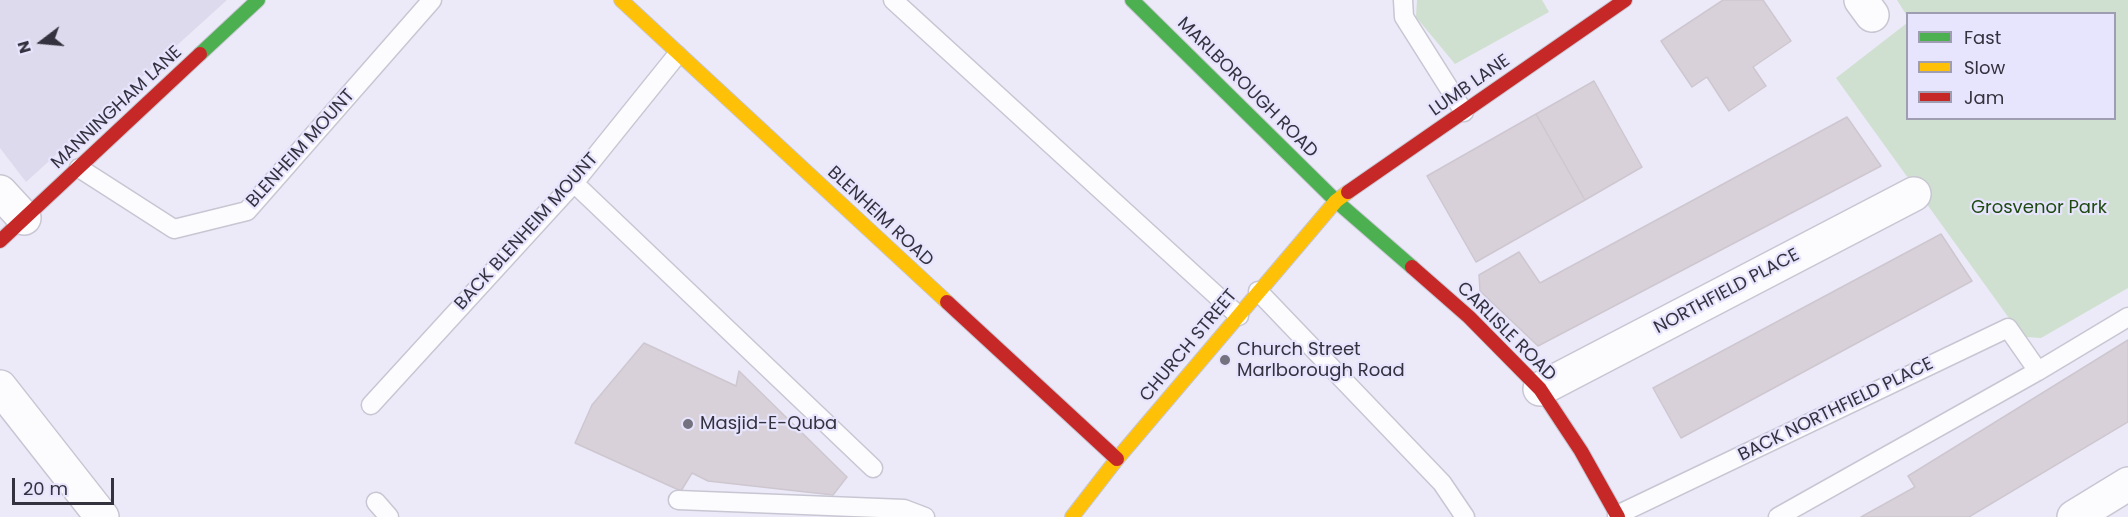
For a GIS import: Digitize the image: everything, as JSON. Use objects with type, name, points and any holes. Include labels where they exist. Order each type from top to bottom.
[{"type":"main road","name":"MANNINGHAM LANE","points":[[0,241],[258,0]]},
{"type":"main road","name":"BLENHEIM ROAD","points":[[621,0],[677,55],[1117,459]]},
{"type":"main road","name":"MARLBOROUGH ROAD","points":[[1132,0],[1336,201]]},
{"type":"main road","name":"LUMB LANE","points":[[1336,201],[1614,3]]},
{"type":"main road","name":"CHURCH STREET","points":[[1072,517],[1117,459],[1336,201]]},
{"type":"main road","name":"CARLISLE ROAD","points":[[1336,201],[1469,317],[1540,389],[1581,451],[1617,516]]},
{"type":"street","points":[[0,192],[24,218]]},
{"type":"street","name":"NORTHFIELD PLACE","points":[[1540,389],[1914,194]]},
{"type":"street","points":[[0,387],[95,514]]},
{"type":"street","points":[[2074,517],[2128,484]]},
{"type":"lane","name":"BLENHEIM MOUNT","points":[[79,168],[174,229],[248,211],[432,0]]},
{"type":"lane","points":[[893,0],[1239,316]]},
{"type":"lane","points":[[1403,0],[1404,17],[1464,112]]},
{"type":"lane","name":"BACK BLENHEIM MOUNT","points":[[371,405],[574,183],[677,55]]},
{"type":"lane","points":[[574,183],[873,468]]},
{"type":"lane","points":[[1258,291],[1442,483],[1465,517]]},
{"type":"lane","points":[[1778,517],[2038,371],[2128,317]]},
{"type":"lane","name":"BACK NORTHFIELD PLACE","points":[[1617,516],[2008,328],[2038,371]]},
{"type":"lane","points":[[678,500],[765,511],[904,509],[925,517]]},
{"type":"lane","points":[[376,502],[389,517]]},
{"type":"shaded area","points":[[0,0],[227,0],[26,182],[0,148]]},
{"type":"green space","points":[[1417,0],[1542,0],[1549,12],[1455,64],[1416,17]]},
{"type":"green space","name":"Grosvenor Park","points":[[1897,0],[2128,0],[2128,288],[2041,338],[2026,337],[2019,332],[1836,78],[1906,24],[1906,120],[2116,120],[2116,12],[1906,12],[1906,14]]},
{"type":"building","points":[[1723,0],[1763,0],[1791,41],[1753,67],[1766,86],[1729,111],[1707,77],[1692,87],[1661,41]]},
{"type":"building","points":[[1594,81],[1642,167],[1585,200],[1536,114]]},
{"type":"building","points":[[1536,114],[1585,200],[1476,262],[1427,176]]},
{"type":"building","points":[[1847,117],[1881,166],[1538,346],[1480,291],[1479,275],[1519,252],[1540,283]]},
{"type":"building","points":[[1941,234],[1972,281],[1681,438],[1653,388]]},
{"type":"building","points":[[2128,340],[2128,422],[1969,517],[1861,517],[1915,487],[1908,476]]},
{"type":"building","name":"Masjid-E-Quba","points":[[644,343],[736,386],[739,371],[847,477],[833,495],[708,481],[692,473],[681,491],[575,443],[592,405]]},
{"type":"traffic: fast","points":[[200,54],[258,0]]},
{"type":"traffic: fast","points":[[1132,0],[1336,201],[1412,267]]},
{"type":"traffic: slow","points":[[621,0],[947,302]]},
{"type":"traffic: slow","points":[[1072,517],[1117,459],[1336,201],[1348,192]]},
{"type":"traffic: jam","points":[[1348,192],[1625,0]]},
{"type":"traffic: jam","points":[[0,241],[200,54]]},
{"type":"traffic: jam","points":[[1412,267],[1469,317],[1540,389],[1581,451],[1618,517]]},
{"type":"traffic: jam","points":[[947,302],[1117,459]]},
{"type":"place","name":"Church Street Marlborough Road","points":[[1225,360]]},
{"type":"place","name":"Masjid-E-Quba","points":[[688,424]]}]
